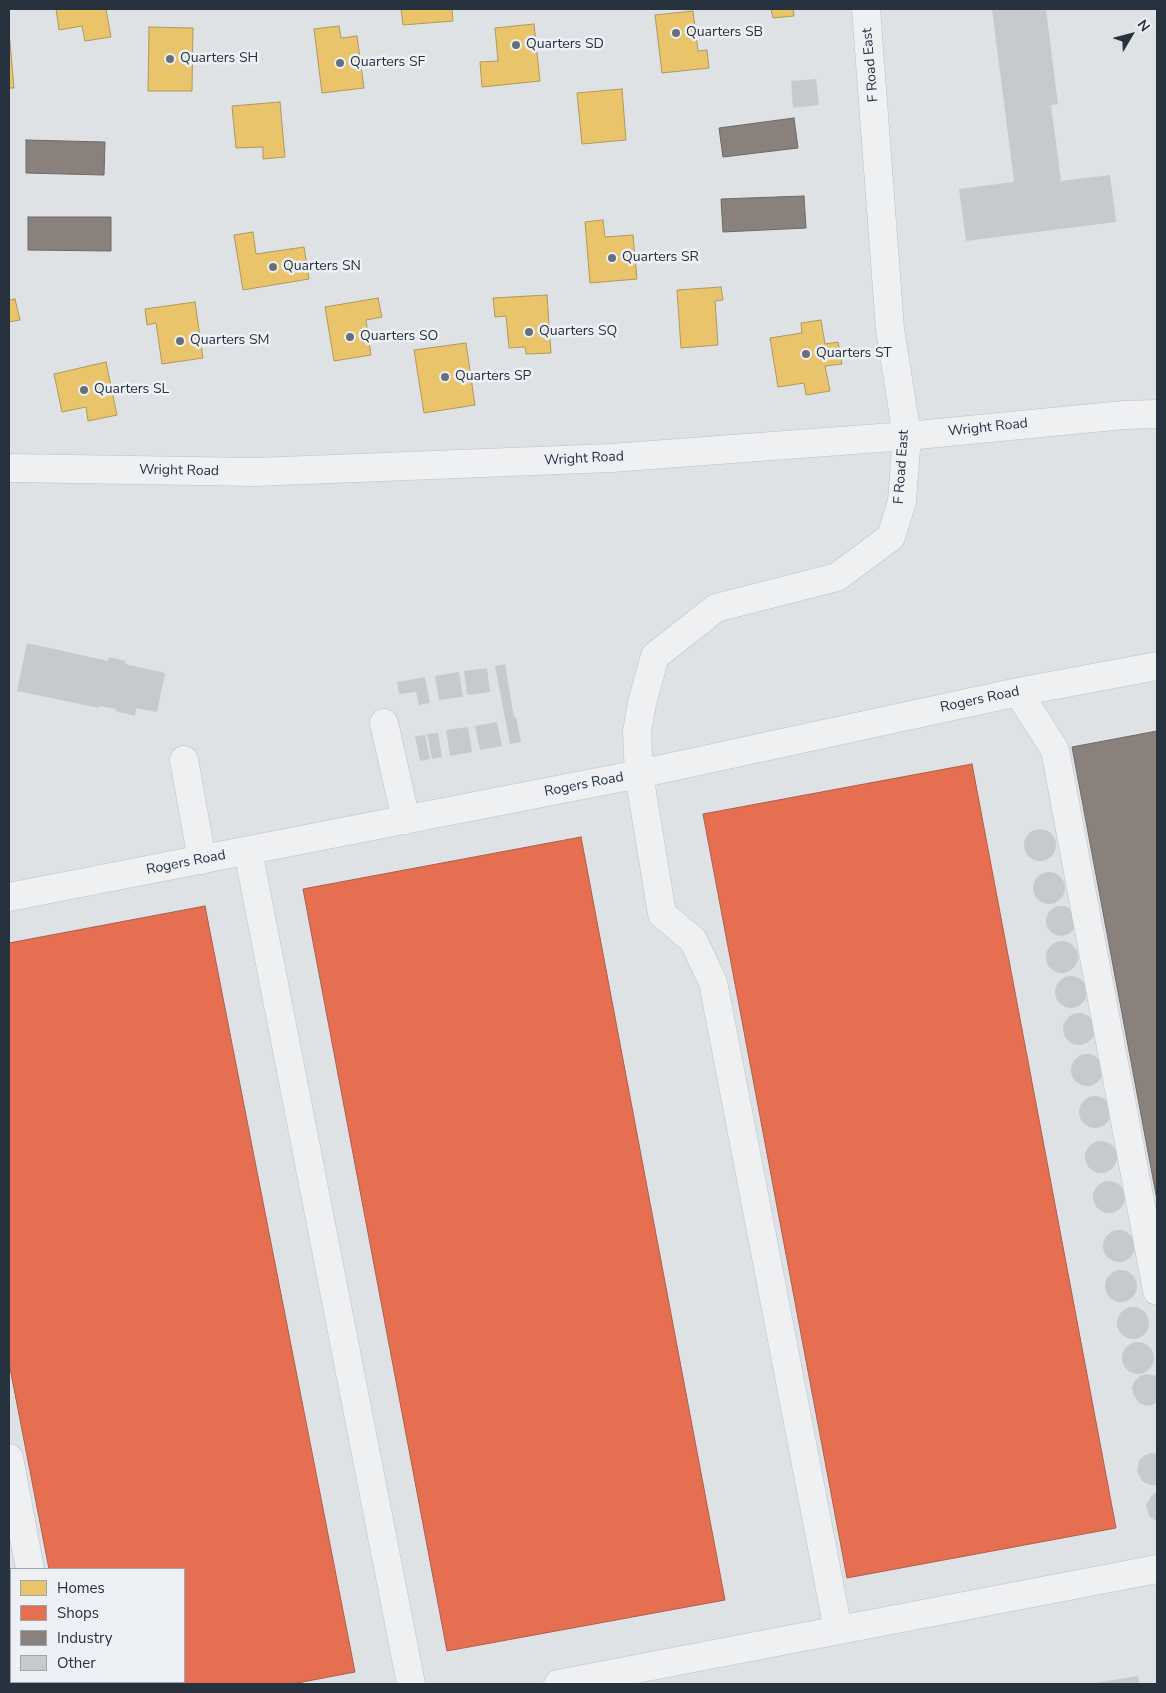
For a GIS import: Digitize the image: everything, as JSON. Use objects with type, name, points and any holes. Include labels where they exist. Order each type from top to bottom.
[{"type":"street","name":"F Road East","points":[[838,1630],[713,982],[692,940],[662,914],[639,774],[637,732],[642,703],[655,656],[716,608],[838,577],[891,537],[902,502],[907,436],[890,329],[866,9]]},
{"type":"street","name":"Wright Road","points":[[9,468],[256,472],[611,458],[907,436],[1124,415],[1157,414]]},
{"type":"street","name":"Rogers Road","points":[[9,897],[639,774],[1018,692],[1157,666]]},
{"type":"street","points":[[1018,692],[1055,750],[1157,1291]]},
{"type":"street","points":[[384,723],[406,820]]},
{"type":"street","points":[[184,760],[202,860]]},
{"type":"street","points":[[248,851],[411,1684]]},
{"type":"street","points":[[9,1458],[30,1568]]},
{"type":"street","points":[[558,1684],[1157,1569]]},
{"type":"building: Homes","points":[[56,9],[106,9],[111,37],[85,41],[82,26],[59,30]]},
{"type":"building: Homes","points":[[401,9],[452,9],[453,21],[403,25]]},
{"type":"building: Homes","points":[[771,9],[793,9],[794,16],[773,18]]},
{"type":"building: Homes","name":"Quarters SB","points":[[693,11],[698,51],[707,50],[709,68],[662,73],[655,15]]},
{"type":"building: Homes","name":"Quarters SD","points":[[534,24],[540,81],[482,87],[480,62],[498,61],[495,28]]},
{"type":"building: Homes","name":"Quarters SF","points":[[339,26],[341,38],[357,36],[364,88],[322,93],[314,29]]},
{"type":"building: Homes","name":"Quarters SH","points":[[149,27],[193,28],[192,91],[148,91]]},
{"type":"building: Homes","points":[[9,31],[14,88],[9,88]]},
{"type":"building: Homes","points":[[622,89],[626,140],[582,144],[577,93]]},
{"type":"building: Homes","points":[[280,102],[285,157],[263,159],[263,147],[236,148],[232,106]]},
{"type":"building: Homes","name":"Quarters SR","points":[[603,220],[605,237],[633,235],[637,279],[590,283],[585,222]]},
{"type":"building: Homes","name":"Quarters SN","points":[[253,232],[256,254],[304,247],[309,279],[243,290],[234,235]]},
{"type":"building: Homes","points":[[721,287],[723,300],[715,301],[718,345],[681,348],[677,290]]},
{"type":"building: Homes","name":"Quarters SQ","points":[[547,295],[551,353],[526,354],[525,347],[509,348],[506,316],[495,317],[493,298]]},
{"type":"building: Homes","name":"Quarters SO","points":[[378,298],[382,317],[366,320],[371,355],[334,361],[325,307]]},
{"type":"building: Homes","points":[[15,299],[20,320],[9,322],[9,300]]},
{"type":"building: Homes","name":"Quarters SM","points":[[195,302],[203,358],[162,364],[156,323],[147,325],[145,309]]},
{"type":"building: Homes","name":"Quarters ST","points":[[821,320],[825,344],[838,342],[842,364],[825,366],[830,391],[806,395],[804,383],[778,387],[770,338],[802,333],[801,323]]},
{"type":"building: Homes","name":"Quarters SP","points":[[466,343],[475,405],[424,413],[414,350]]},
{"type":"building: Homes","name":"Quarters SL","points":[[106,362],[117,415],[88,421],[86,407],[62,412],[54,374]]},
{"type":"building: Shops","points":[[972,764],[1116,1528],[847,1578],[703,814]]},
{"type":"building: Shops","points":[[581,837],[725,1600],[447,1651],[303,889]]},
{"type":"building: Shops","points":[[205,906],[355,1672],[292,1684],[71,1684],[185,1683],[185,1568],[49,1568],[9,1363],[9,943]]},
{"type":"building: Industry","points":[[794,118],[798,148],[723,157],[719,128]]},
{"type":"building: Industry","points":[[26,140],[105,142],[104,175],[26,173]]},
{"type":"building: Industry","points":[[804,196],[806,228],[723,232],[721,199]]},
{"type":"building: Industry","points":[[28,217],[111,217],[111,251],[28,250]]},
{"type":"building: Industry","points":[[1157,731],[1157,1200],[1072,747]]},
{"type":"building: Other","points":[[992,9],[1046,9],[1058,104],[1051,105],[1061,181],[1110,175],[1116,222],[966,241],[959,189],[1014,182]]},
{"type":"building: Other","points":[[816,79],[819,105],[793,108],[791,81]]},
{"type":"building: Other","points":[[27,643],[108,661],[109,657],[126,661],[125,664],[165,673],[157,712],[136,708],[135,716],[115,711],[116,709],[99,706],[99,708],[17,691]]},
{"type":"building: Other","points":[[505,664],[514,717],[516,717],[521,742],[510,744],[495,666]]},
{"type":"building: Other","points":[[487,668],[490,692],[467,695],[464,671]]},
{"type":"building: Other","points":[[459,672],[463,697],[439,700],[435,676]]},
{"type":"building: Other","points":[[425,677],[430,703],[419,705],[416,692],[399,694],[397,682]]},
{"type":"building: Other","points":[[497,722],[502,746],[480,750],[475,726]]},
{"type":"building: Other","points":[[468,727],[472,752],[450,756],[446,730]]},
{"type":"building: Other","points":[[438,733],[442,757],[432,759],[427,734]]},
{"type":"building: Other","points":[[425,735],[430,759],[420,761],[415,736]]},
{"type":"building: Other","points":[[1040,829],[1046,830],[1051,834],[1055,839],[1055,851],[1051,856],[1046,860],[1040,861],[1034,860],[1029,856],[1025,851],[1024,845],[1025,839],[1029,834],[1034,830]]},
{"type":"building: Other","points":[[1049,872],[1055,873],[1060,877],[1064,882],[1064,894],[1060,899],[1055,903],[1049,904],[1043,903],[1038,899],[1034,894],[1033,888],[1034,882],[1038,877],[1043,873]]},
{"type":"building: Other","points":[[1061,906],[1072,910],[1076,921],[1072,932],[1061,936],[1050,932],[1046,921],[1050,910]]},
{"type":"building: Other","points":[[1062,941],[1068,942],[1073,946],[1077,951],[1077,963],[1073,968],[1068,972],[1062,973],[1056,972],[1051,968],[1047,963],[1046,957],[1047,951],[1051,946],[1056,942]]},
{"type":"building: Other","points":[[1071,976],[1077,977],[1082,981],[1086,986],[1086,998],[1082,1003],[1077,1007],[1071,1008],[1065,1007],[1060,1003],[1056,998],[1055,992],[1056,986],[1060,981],[1065,977]]},
{"type":"building: Other","points":[[1079,1013],[1090,1018],[1095,1029],[1090,1040],[1079,1045],[1068,1040],[1063,1029],[1068,1018]]},
{"type":"building: Other","points":[[1087,1054],[1098,1059],[1103,1070],[1098,1081],[1087,1086],[1076,1081],[1071,1070],[1076,1059]]},
{"type":"building: Other","points":[[1095,1096],[1106,1101],[1111,1112],[1106,1123],[1095,1128],[1084,1123],[1079,1112],[1084,1101]]},
{"type":"building: Other","points":[[1101,1141],[1107,1142],[1112,1146],[1116,1151],[1116,1163],[1112,1168],[1107,1172],[1101,1173],[1095,1172],[1090,1168],[1086,1163],[1085,1157],[1086,1151],[1090,1146],[1095,1142]]},
{"type":"building: Other","points":[[1109,1181],[1115,1182],[1120,1186],[1124,1191],[1124,1203],[1120,1208],[1115,1212],[1109,1213],[1103,1212],[1098,1208],[1094,1203],[1093,1197],[1094,1191],[1098,1186],[1103,1182]]},
{"type":"building: Other","points":[[1119,1230],[1125,1231],[1130,1235],[1134,1240],[1134,1252],[1130,1257],[1125,1261],[1119,1262],[1113,1261],[1108,1257],[1104,1252],[1103,1246],[1104,1240],[1108,1235],[1113,1231]]},
{"type":"building: Other","points":[[1121,1270],[1127,1271],[1132,1275],[1136,1280],[1136,1292],[1132,1297],[1127,1301],[1121,1302],[1115,1301],[1110,1297],[1106,1292],[1105,1286],[1106,1280],[1110,1275],[1115,1271]]},
{"type":"building: Other","points":[[1133,1307],[1139,1308],[1144,1312],[1148,1317],[1148,1329],[1144,1334],[1139,1338],[1133,1339],[1127,1338],[1122,1334],[1118,1329],[1117,1323],[1118,1317],[1122,1312],[1127,1308]]},
{"type":"building: Other","points":[[1138,1342],[1144,1343],[1149,1347],[1153,1352],[1153,1364],[1149,1369],[1144,1373],[1138,1374],[1132,1373],[1127,1369],[1123,1364],[1122,1358],[1123,1352],[1127,1347],[1132,1343]]},
{"type":"building: Other","points":[[1146,1374],[1157,1377],[1157,1402],[1146,1406],[1139,1403],[1133,1394],[1132,1387],[1140,1376]]},
{"type":"building: Other","points":[[1150,1453],[1157,1454],[1157,1484],[1155,1485],[1142,1481],[1137,1471],[1139,1460]]},
{"type":"building: Other","points":[[1157,1492],[1157,1522],[1149,1516],[1146,1505],[1152,1495]]},
{"type":"building: Other","points":[[1138,1676],[1140,1684],[1095,1684],[1095,1683]]},
{"type":"place","name":"Quarters SB","points":[[676,33]]},
{"type":"place","name":"Quarters SD","points":[[516,45]]},
{"type":"place","name":"Quarters SH","points":[[170,59]]},
{"type":"place","name":"Quarters SF","points":[[340,63]]},
{"type":"place","name":"Quarters SR","points":[[612,258]]},
{"type":"place","name":"Quarters SN","points":[[273,267]]},
{"type":"place","name":"Quarters SQ","points":[[529,332]]},
{"type":"place","name":"Quarters SO","points":[[350,337]]},
{"type":"place","name":"Quarters SM","points":[[180,341]]},
{"type":"place","name":"Quarters ST","points":[[806,354]]},
{"type":"place","name":"Quarters SP","points":[[445,377]]},
{"type":"place","name":"Quarters SL","points":[[84,390]]}]
